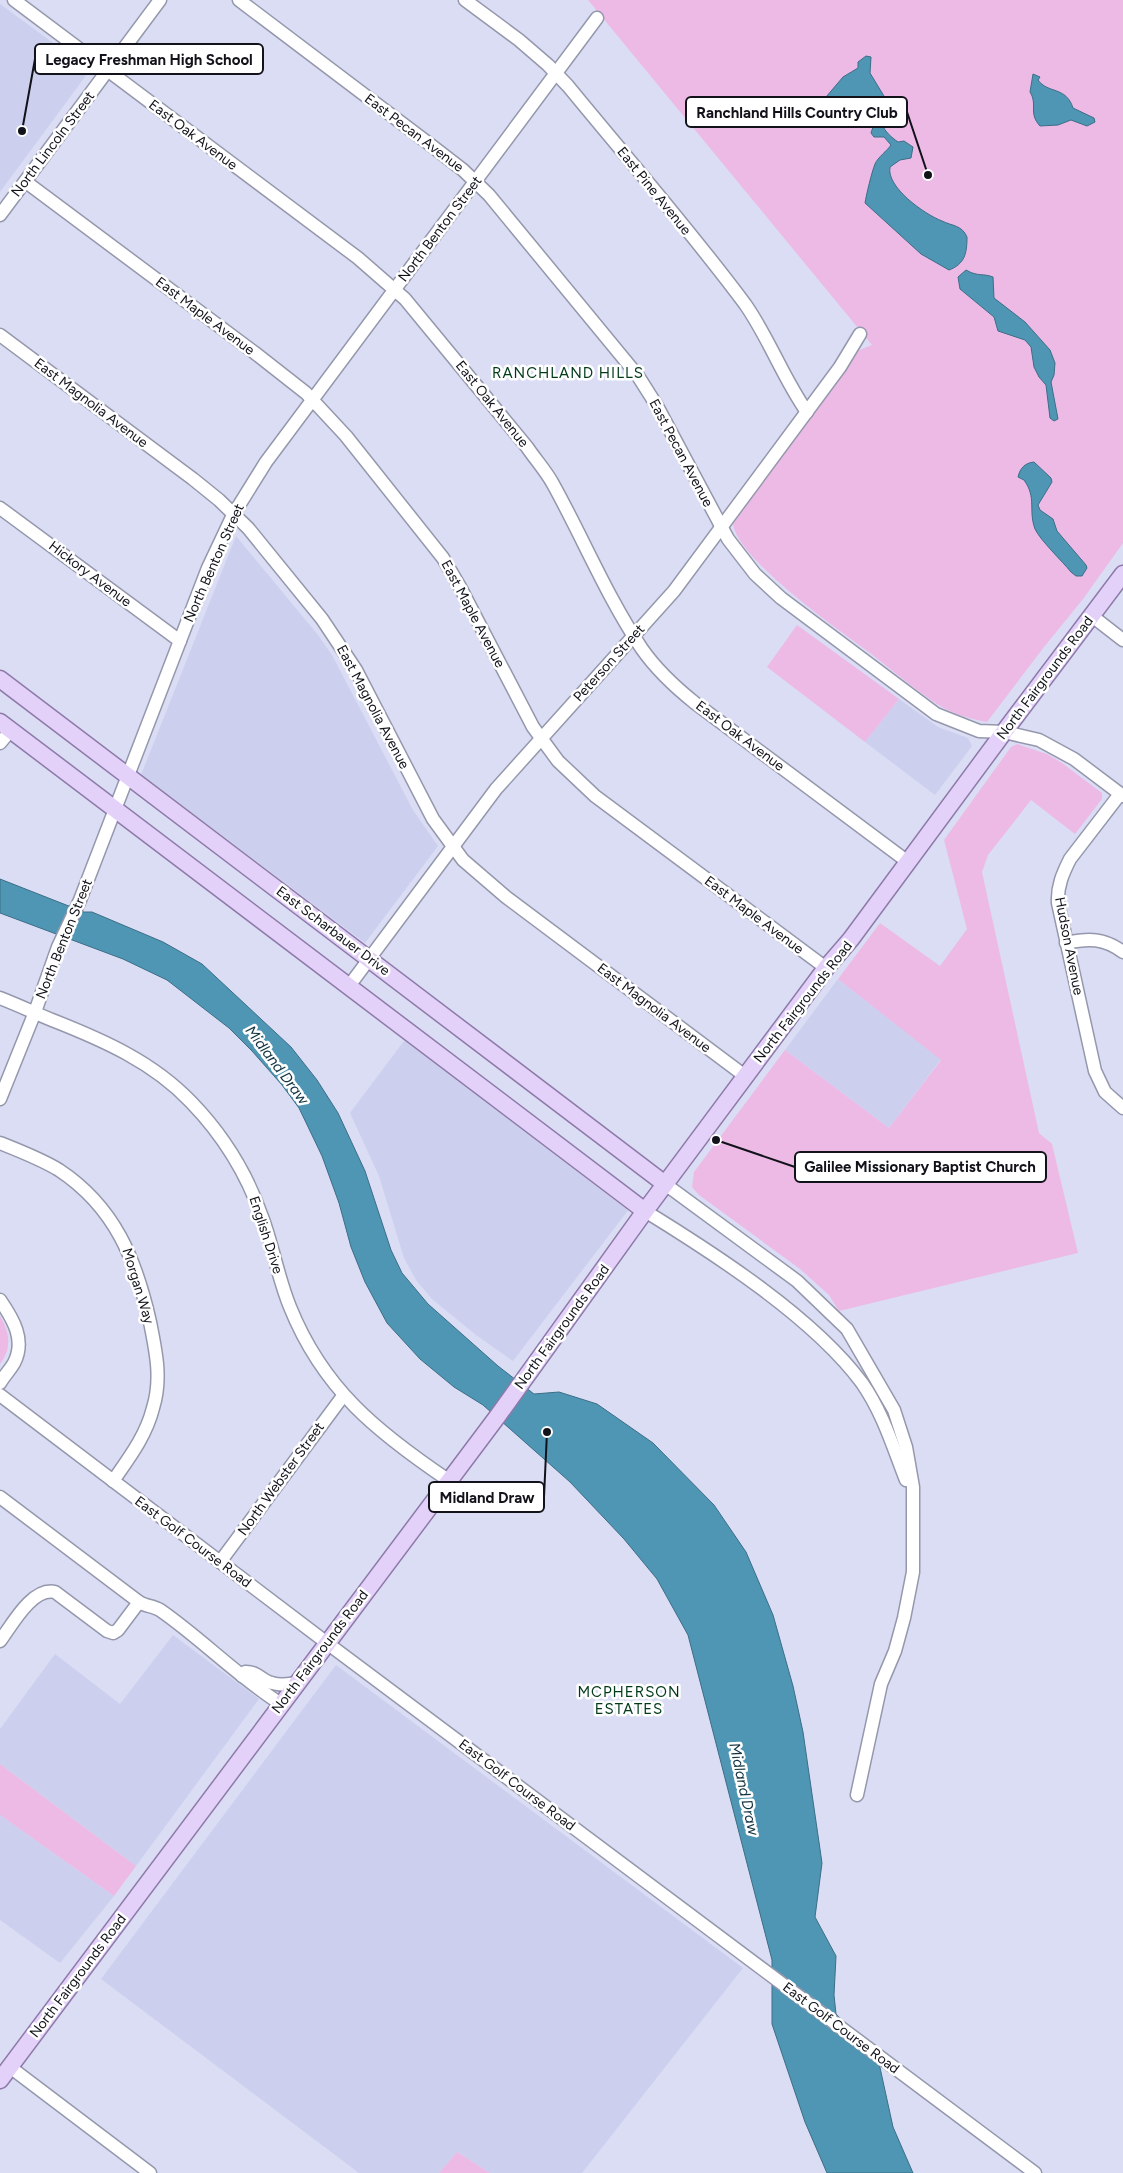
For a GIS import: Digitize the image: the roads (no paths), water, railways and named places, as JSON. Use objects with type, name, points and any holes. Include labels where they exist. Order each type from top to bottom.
[{"type":"main road","name":"North Fairgrounds Road","points":[[5,2074],[497,1417],[745,1076],[826,968],[852,939],[1123,574]]},
{"type":"main road","name":"East Scharbauer Drive","points":[[0,679],[665,1184]]},
{"type":"main road","points":[[5,726],[645,1211]]},
{"type":"street","name":"East Oak Avenue","points":[[14,0],[358,258],[395,290],[454,356],[544,471],[568,512],[621,614],[656,666],[688,697],[908,862]]},
{"type":"street","name":"North Lincoln Street","points":[[0,215],[160,0]]},
{"type":"street","name":"East Pecan Avenue","points":[[239,0],[432,146],[476,182],[509,218],[645,387],[728,539],[755,574],[781,598],[923,705],[948,720],[976,730],[1024,735],[1053,746],[1074,759],[1122,795]]},
{"type":"street","name":"East Pine Avenue","points":[[466,0],[519,40],[556,74],[728,282],[756,321],[793,393],[807,412]]},
{"type":"street","name":"North Benton Street","points":[[0,1100],[35,1012],[58,947],[80,900],[208,568],[233,514],[266,462],[597,18]]},
{"type":"street","name":"East Maple Avenue","points":[[26,182],[255,353],[313,401],[346,436],[443,558],[460,587],[518,701],[540,738],[558,761],[595,796],[826,968]]},
{"type":"street","name":"Peterson Street","points":[[349,986],[496,789],[674,591],[840,367],[860,334]]},
{"type":"street","name":"East Magnolia Avenue","points":[[0,335],[193,479],[233,514],[282,568],[342,648],[418,793],[433,819],[463,860],[489,884],[745,1076]]},
{"type":"street","name":"Hickory Avenue","points":[[0,508],[180,641]]},
{"type":"street","points":[[1092,616],[1123,640]]},
{"type":"street","points":[[0,743],[5,726]]},
{"type":"street","name":"Hudson Avenue","points":[[1122,795],[1070,859],[1059,883],[1057,901],[1096,1074],[1105,1092],[1123,1108]]},
{"type":"street","points":[[1066,943],[1084,939],[1096,940],[1112,945],[1123,952]]},
{"type":"street","name":"English Drive","points":[[0,998],[110,1043],[143,1062],[174,1086],[210,1123],[239,1165],[253,1193],[264,1222],[282,1286],[298,1325],[314,1355],[343,1396],[375,1426],[448,1480]]},
{"type":"street","name":"Morgan Way","points":[[0,1143],[55,1168],[84,1190],[106,1214],[119,1232],[137,1273],[156,1350],[158,1387],[153,1410],[141,1440],[113,1481]]},
{"type":"street","points":[[665,1184],[797,1280],[847,1329],[894,1410],[906,1447],[914,1502],[913,1572],[895,1651],[881,1684],[857,1795]]},
{"type":"street","points":[[645,1211],[689,1238],[759,1289],[825,1342],[862,1383],[884,1419],[914,1502]]},
{"type":"street","points":[[0,1300],[17,1328],[19,1343],[17,1356],[0,1383]]},
{"type":"street","name":"East Golf Course Road","points":[[0,1395],[327,1643],[1035,2173]]},
{"type":"street","name":"North Webster Street","points":[[220,1562],[343,1396]]},
{"type":"street","points":[[0,1497],[139,1602],[159,1610],[242,1676],[254,1688],[281,1704]]},
{"type":"street","points":[[0,1641],[33,1598],[41,1592],[48,1590],[55,1592],[107,1631],[113,1633],[118,1630],[139,1602]]},
{"type":"street","points":[[242,1676],[245,1672],[249,1672],[258,1674],[270,1683],[297,1682]]},
{"type":"street","points":[[5,2074],[150,2173]]},
{"type":"water","points":[[866,56],[871,57],[870,73],[890,106],[883,116],[882,121],[885,130],[898,142],[904,141],[913,147],[911,158],[900,160],[890,167],[890,175],[894,183],[917,206],[934,217],[960,228],[967,237],[964,257],[959,265],[954,268],[949,270],[921,254],[865,203],[875,164],[891,145],[884,137],[874,137],[871,133],[873,127],[865,123],[863,118],[854,120],[833,115],[826,97],[843,77],[858,68],[858,62]]},
{"type":"water","points":[[1033,74],[1040,77],[1038,80],[1042,84],[1066,96],[1073,108],[1094,118],[1095,122],[1087,126],[1071,120],[1058,125],[1040,126],[1034,117],[1033,101],[1030,92]]},
{"type":"water","points":[[966,270],[993,277],[994,298],[1025,322],[1050,350],[1055,363],[1051,382],[1058,419],[1054,421],[1050,418],[1046,385],[1034,367],[1031,347],[1025,340],[998,331],[994,317],[960,289],[958,277]]},
{"type":"water","points":[[1034,462],[1051,478],[1052,482],[1038,505],[1040,510],[1053,519],[1057,531],[1086,565],[1087,568],[1082,576],[1076,576],[1071,572],[1046,545],[1035,529],[1028,486],[1024,480],[1018,477],[1023,466]]},
{"type":"water","points":[[0,879],[84,912],[92,912],[163,942],[202,964],[291,1047],[317,1080],[338,1113],[365,1171],[391,1250],[402,1273],[428,1304],[498,1366],[534,1394],[559,1392],[597,1404],[653,1443],[714,1505],[746,1552],[773,1615],[793,1686],[803,1732],[822,1863],[815,1917],[836,1956],[834,1995],[836,2014],[877,2054],[893,2127],[913,2173],[827,2173],[805,2122],[772,2024],[772,1960],[688,1635],[657,1579],[624,1539],[570,1482],[483,1405],[454,1387],[420,1359],[387,1323],[365,1282],[351,1247],[339,1203],[322,1156],[299,1108],[282,1085],[252,1051],[229,1028],[167,980],[123,959],[0,913]]},
{"type":"place","name":"Legacy Freshman High School","points":[[22,131]]},
{"type":"place","name":"Ranchland Hills Country Club","points":[[928,175]]},
{"type":"place","name":"Galilee Missionary Baptist Church","points":[[716,1140]]},
{"type":"place","name":"Midland Draw","points":[[547,1432]]},
{"type":"district","name":"RANCHLAND HILLS","points":[[568,373]]},
{"type":"district","name":"MCPHERSON ESTATES","points":[[629,1700]]}]
